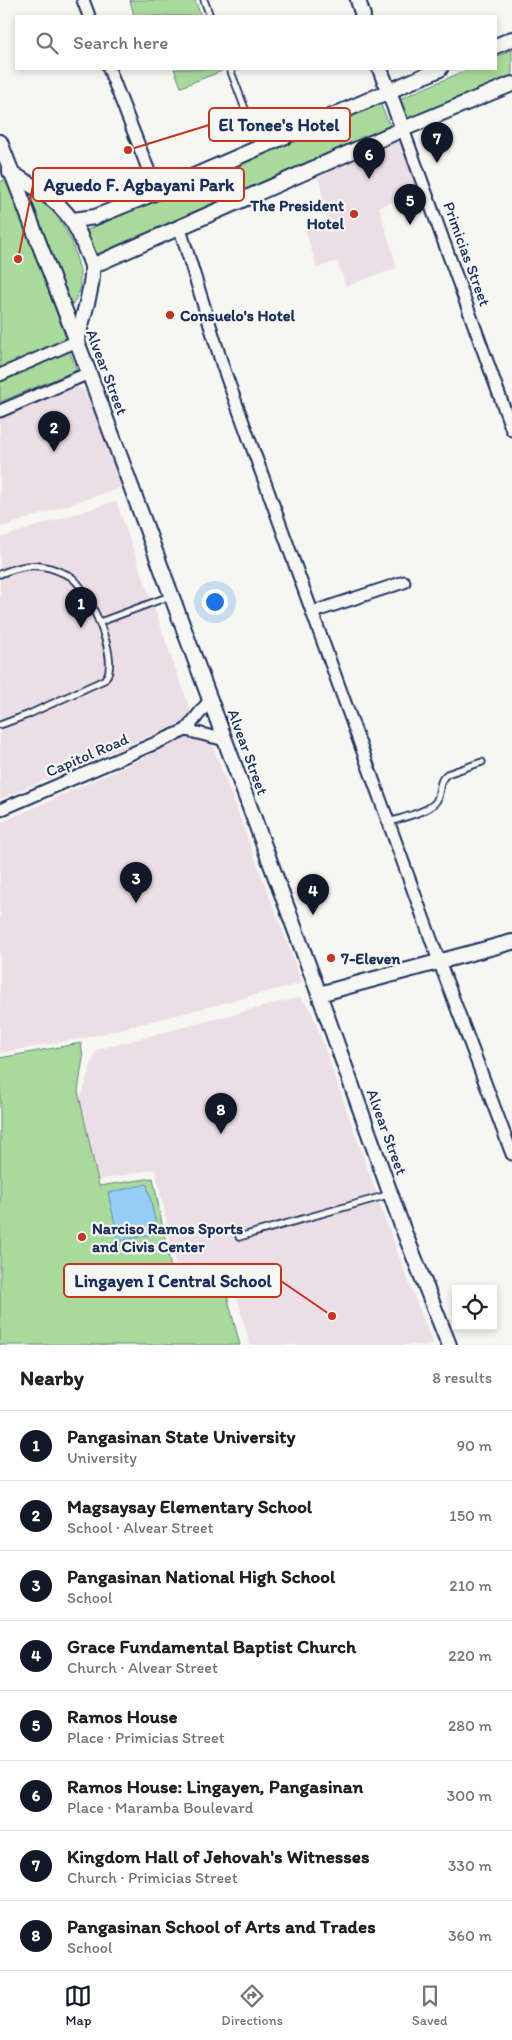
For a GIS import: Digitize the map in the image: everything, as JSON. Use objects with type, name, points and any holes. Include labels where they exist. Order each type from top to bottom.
[{"type":"street","points":[[83,0],[89,15]]},
{"type":"street","points":[[358,0],[363,15]]},
{"type":"street","points":[[497,46],[512,39]]},
{"type":"street","points":[[109,70],[157,192]]},
{"type":"street","name":"Primicias Street","points":[[380,70],[512,430]]},
{"type":"street","points":[[73,220],[95,217],[157,192],[387,90],[437,70]]},
{"type":"street","points":[[92,266],[180,229],[403,129],[512,84]]},
{"type":"street","name":"Alvear Street","points":[[0,142],[5,174],[89,373],[391,1194],[449,1345]]},
{"type":"street","points":[[0,375],[77,342],[91,283],[92,266],[73,220],[43,192],[5,174]]},
{"type":"street","points":[[180,229],[223,367],[439,961],[512,1154]]},
{"type":"street","points":[[0,411],[89,373]]},
{"type":"street","points":[[313,612],[404,582]]},
{"type":"street","name":"Capitol Road","points":[[0,810],[186,730],[210,700]]},
{"type":"street","points":[[186,730],[225,740]]},
{"type":"street","points":[[319,994],[512,942]]},
{"type":"lane","points":[[204,0],[210,15]]},
{"type":"lane","points":[[230,70],[259,146]]},
{"type":"lane","points":[[0,574],[32,564],[46,566],[70,576],[86,594],[100,622],[110,662],[109,673],[104,680],[28,715],[0,725]]},
{"type":"lane","points":[[100,622],[171,596]]},
{"type":"lane","points":[[390,822],[429,808],[437,799],[443,777],[482,762]]},
{"type":"lane","points":[[239,1237],[391,1194]]},
{"type":"shaded area","name":"The President Hotel","points":[[400,141],[418,192],[379,207],[397,268],[346,286],[337,261],[317,268],[305,229],[328,221],[318,175]]},
{"type":"shaded area","points":[[71,384],[86,391],[122,487],[2,527],[0,523],[0,416]]},
{"type":"shaded area","points":[[116,501],[193,718],[0,799],[0,538]]},
{"type":"shaded area","points":[[190,733],[211,741],[302,983],[89,1037],[0,1053],[0,823],[133,763]]},
{"type":"shaded area","points":[[300,997],[311,1010],[392,1238],[433,1345],[250,1345],[231,1274],[180,1283],[155,1169],[94,1181],[80,1100],[96,1050]]},
{"type":"green space","points":[[130,0],[195,0],[201,15],[134,15]]},
{"type":"green space","points":[[512,50],[512,78],[407,124],[397,100],[467,70],[497,70],[497,57]]},
{"type":"green space","points":[[174,70],[222,71],[181,87]]},
{"type":"green space","points":[[380,103],[390,126],[97,254],[87,230]]},
{"type":"green space","points":[[4,180],[10,189],[66,338],[60,343],[0,369],[0,182]]},
{"type":"green space","points":[[40,198],[52,208],[71,240],[80,270],[80,290],[72,306],[31,199]]},
{"type":"green space","points":[[69,351],[77,370],[0,402],[0,380]]},
{"type":"green space","name":"Narciso Ramos Sports and Civis Center","points":[[81,1043],[83,1058],[78,1091],[99,1186],[153,1178],[176,1294],[225,1288],[240,1345],[0,1345],[0,1058]]},
{"type":"water","points":[[147,1184],[158,1233],[119,1241],[108,1193]]},
{"type":"place","name":"El Tonee's Hotel","points":[[128,150]]},
{"type":"place","name":"Kingdom Hall of Jehovah's Witnesses","points":[[437,163]]},
{"type":"place","name":"Ramos House: Lingayen, Pangasinan","points":[[369,179]]},
{"type":"place","name":"The President Hotel","points":[[354,214]]},
{"type":"place","name":"Ramos House","points":[[410,225]]},
{"type":"place","name":"Aguedo F. Agbayani Park","points":[[18,259]]},
{"type":"place","name":"Consuelo's Hotel","points":[[170,315]]},
{"type":"place","name":"Magsaysay Elementary School","points":[[54,452]]},
{"type":"place","name":"Pangasinan State University","points":[[81,628]]},
{"type":"place","name":"Pangasinan National High School","points":[[136,903]]},
{"type":"place","name":"Grace Fundamental Baptist Church","points":[[313,915]]},
{"type":"place","name":"7-Eleven","points":[[331,958]]},
{"type":"place","name":"Pangasinan School of Arts and Trades","points":[[221,1134]]},
{"type":"place","name":"Narciso Ramos Sports and Civis Center","points":[[82,1237]]},
{"type":"place","name":"Lingayen I Central School","points":[[332,1316]]}]
